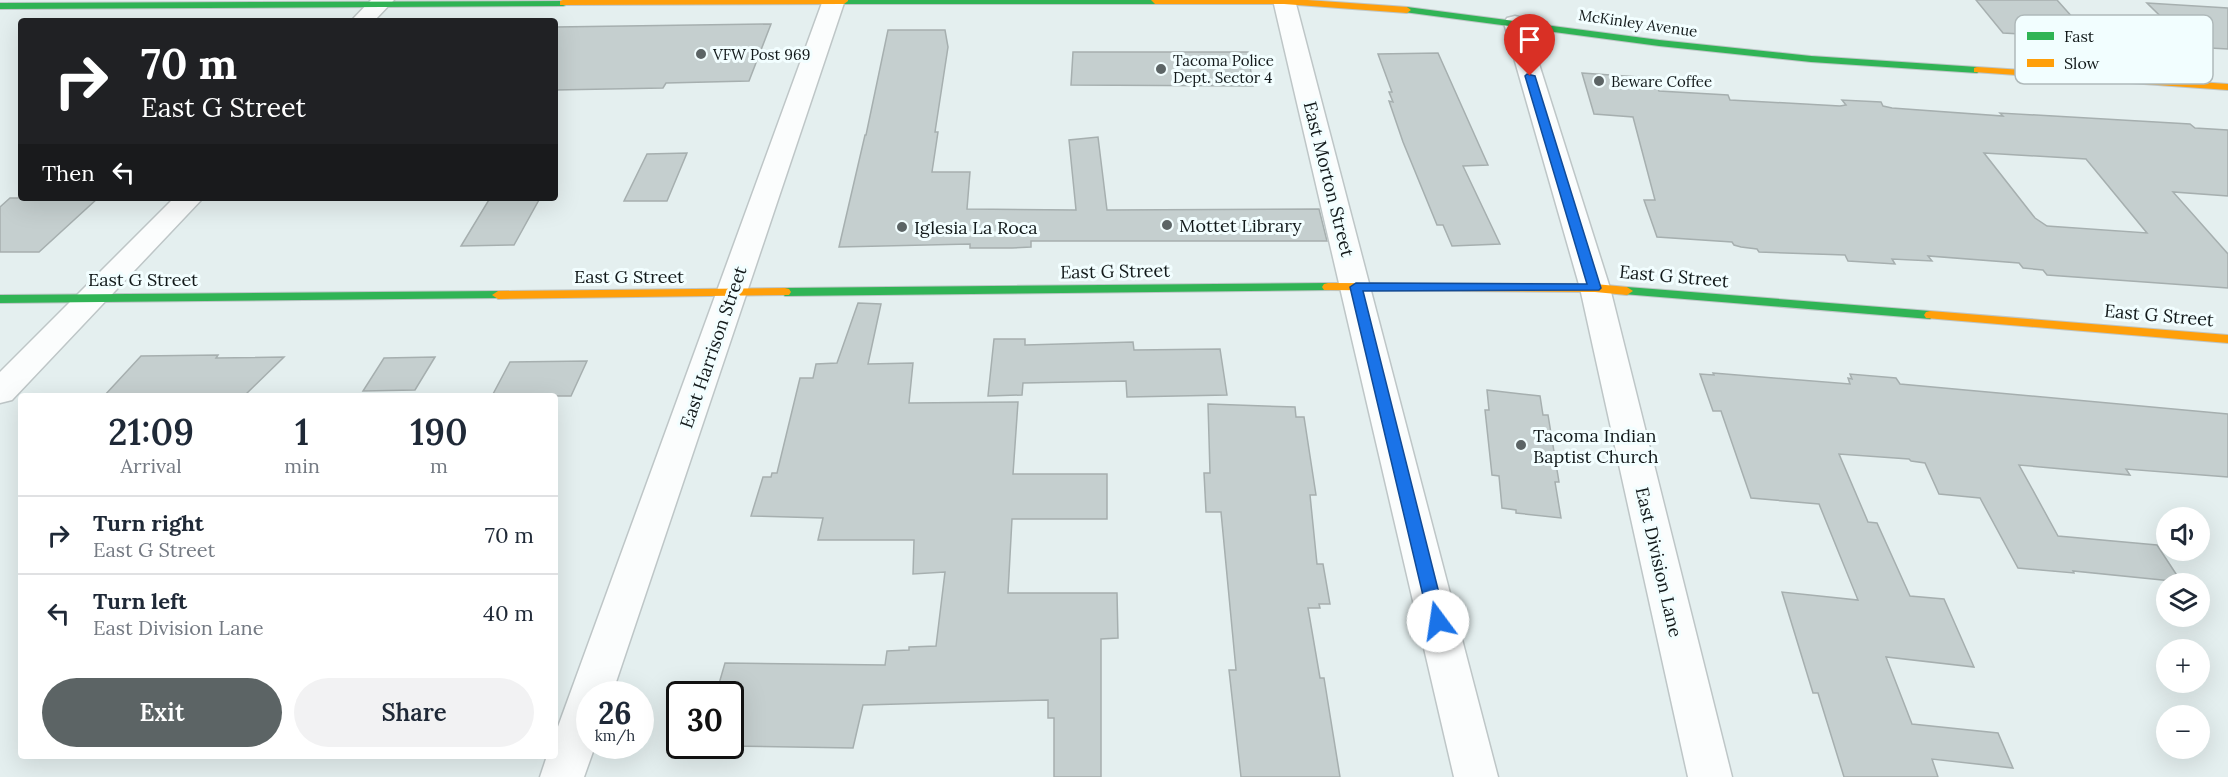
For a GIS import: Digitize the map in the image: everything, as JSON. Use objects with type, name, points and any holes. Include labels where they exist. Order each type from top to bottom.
[{"type":"street","name":"McKinley Avenue","points":[[0,6],[834,0],[1284,1],[1513,17],[1692,47],[1811,59],[2015,73]]},
{"type":"street","name":"East Harrison Street","points":[[595,681],[834,0]]},
{"type":"street","name":"East Morton Street","points":[[1284,1],[1476,777]]},
{"type":"street","points":[[365,18],[381,2]]},
{"type":"street","name":"East Division Lane","points":[[1513,17],[1594,288],[1710,777]]},
{"type":"street","name":"McKinley Avenue","points":[[2183,84],[2228,87]]},
{"type":"street","points":[[0,392],[186,201]]},
{"type":"street","name":"East G Street","points":[[0,299],[1356,287],[1594,288],[2228,339]]},
{"type":"street","name":"East Harrison Street","points":[[562,777],[576,736]]},
{"type":"building","points":[[1976,0],[2057,0],[2070,15],[2015,15],[2015,34],[2003,33]]},
{"type":"building","points":[[2147,3],[2228,8],[2228,49],[2213,48],[2213,15],[2159,15]]},
{"type":"building","points":[[771,24],[749,81],[666,83],[663,88],[558,90],[558,27]]},
{"type":"building","points":[[888,30],[945,30],[948,47],[935,132],[938,132],[932,172],[970,172],[967,209],[1076,210],[1069,140],[1098,137],[1107,210],[1319,209],[1327,241],[1031,241],[1031,247],[1012,248],[970,248],[970,244],[839,247]]},
{"type":"building","name":"Tacoma Police Dept. Sector 4","points":[[1073,52],[1248,52],[1253,86],[1071,85]]},
{"type":"building","points":[[1438,53],[1488,165],[1463,166],[1500,244],[1452,246],[1443,225],[1437,225],[1389,101],[1393,102],[1389,92],[1392,92],[1378,54]]},
{"type":"building","points":[[1582,73],[1653,78],[1659,91],[1728,95],[1730,100],[1840,106],[1846,105],[1842,100],[1881,102],[1883,106],[1892,108],[2003,116],[2000,113],[2190,124],[2195,128],[2228,130],[2228,196],[2173,192],[2228,254],[2228,288],[2047,275],[2043,270],[2023,268],[2019,263],[1928,256],[1932,261],[1892,259],[1895,264],[1848,261],[1845,255],[1759,252],[1757,249],[1734,245],[1732,242],[1657,237],[1644,200],[1655,200],[1633,117],[1594,114]],"holes":[[[1984,153],[2086,159],[2147,233],[2047,226],[2035,218]]]},
{"type":"building","points":[[687,153],[667,201],[624,201],[647,154]]},
{"type":"building","points":[[10,198],[18,198],[18,201],[95,201],[39,252],[0,252],[0,207]]},
{"type":"building","points":[[488,201],[538,201],[514,245],[461,246]]},
{"type":"building","points":[[858,303],[881,304],[868,364],[913,363],[909,403],[1018,402],[1013,474],[1107,474],[1107,519],[1012,519],[1008,593],[1117,593],[1118,638],[1101,639],[1101,777],[1054,777],[1054,718],[1048,718],[1048,700],[863,705],[853,748],[744,746],[744,681],[720,681],[725,663],[885,665],[887,651],[936,646],[945,572],[913,574],[914,540],[818,540],[823,518],[751,516],[763,477],[771,477],[772,473],[777,473],[800,378],[813,378],[816,364],[837,363]]},
{"type":"building","points":[[994,339],[1025,339],[1025,345],[1133,342],[1134,350],[1220,349],[1227,395],[1127,397],[1126,381],[1023,383],[1022,395],[988,396]]},
{"type":"building","points":[[141,356],[284,357],[247,393],[107,393]]},
{"type":"building","points":[[435,357],[415,390],[363,391],[384,358]]},
{"type":"building","points":[[587,361],[571,396],[558,396],[558,393],[494,393],[510,362]]},
{"type":"building","points":[[1713,373],[1850,384],[1848,378],[1852,379],[1850,374],[1896,378],[1900,384],[2228,414],[2228,477],[2126,469],[2130,475],[2019,465],[2058,536],[2156,545],[2156,561],[2168,561],[2175,573],[2156,573],[2156,579],[2018,568],[1980,498],[1939,494],[1925,463],[1909,459],[1839,454],[1868,522],[1877,523],[1910,596],[1944,599],[1974,667],[1886,657],[1912,724],[1998,733],[2013,768],[1932,759],[1938,777],[1844,777],[1818,693],[1813,693],[1782,592],[1858,600],[1819,504],[1751,498],[1721,411],[1713,411],[1700,374],[1714,375]]},
{"type":"building","name":"Tacoma Indian Baptist Church","points":[[1487,390],[1540,396],[1543,415],[1548,415],[1559,482],[1555,482],[1561,518],[1516,513],[1516,510],[1502,508],[1499,476],[1492,475],[1485,410],[1489,410]]},
{"type":"building","points":[[1208,404],[1295,407],[1296,417],[1304,417],[1316,495],[1310,495],[1317,564],[1323,564],[1330,604],[1319,604],[1320,608],[1308,608],[1320,678],[1324,678],[1340,777],[1241,777],[1229,670],[1236,670],[1221,512],[1206,512],[1204,473],[1210,473]]},
{"type":"traffic: fast","points":[[844,1],[1155,1]]},
{"type":"traffic: fast","points":[[0,6],[563,3]]},
{"type":"traffic: fast","points":[[1407,10],[1659,43],[1811,59],[1977,70]]},
{"type":"traffic: fast","points":[[785,292],[1328,287]]},
{"type":"traffic: fast","points":[[1627,291],[1930,315]]},
{"type":"traffic: fast","points":[[0,299],[498,295]]},
{"type":"traffic: slow","points":[[563,3],[844,1]]},
{"type":"traffic: slow","points":[[1155,1],[1284,1],[1407,10]]},
{"type":"traffic: slow","points":[[1977,70],[2015,73]]},
{"type":"traffic: slow","points":[[2184,84],[2228,87]]},
{"type":"traffic: slow","points":[[1328,287],[1595,288],[1627,291]]},
{"type":"traffic: slow","points":[[498,295],[785,292]]},
{"type":"traffic: slow","points":[[1930,315],[2228,339]]},
{"type":"place","name":"VFW Post 969","points":[[701,54]]},
{"type":"place","name":"Tacoma Police Dept. Sector 4","points":[[1161,69]]},
{"type":"place","name":"Beware Coffee","points":[[1599,81]]},
{"type":"place","name":"Mottet Library","points":[[1167,225]]},
{"type":"place","name":"Iglesia La Roca","points":[[902,227]]},
{"type":"place","name":"Tacoma Indian Baptist Church","points":[[1521,445]]},
{"type":"route","points":[[1438,621],[1356,287],[1594,288],[1530,76]]}]
